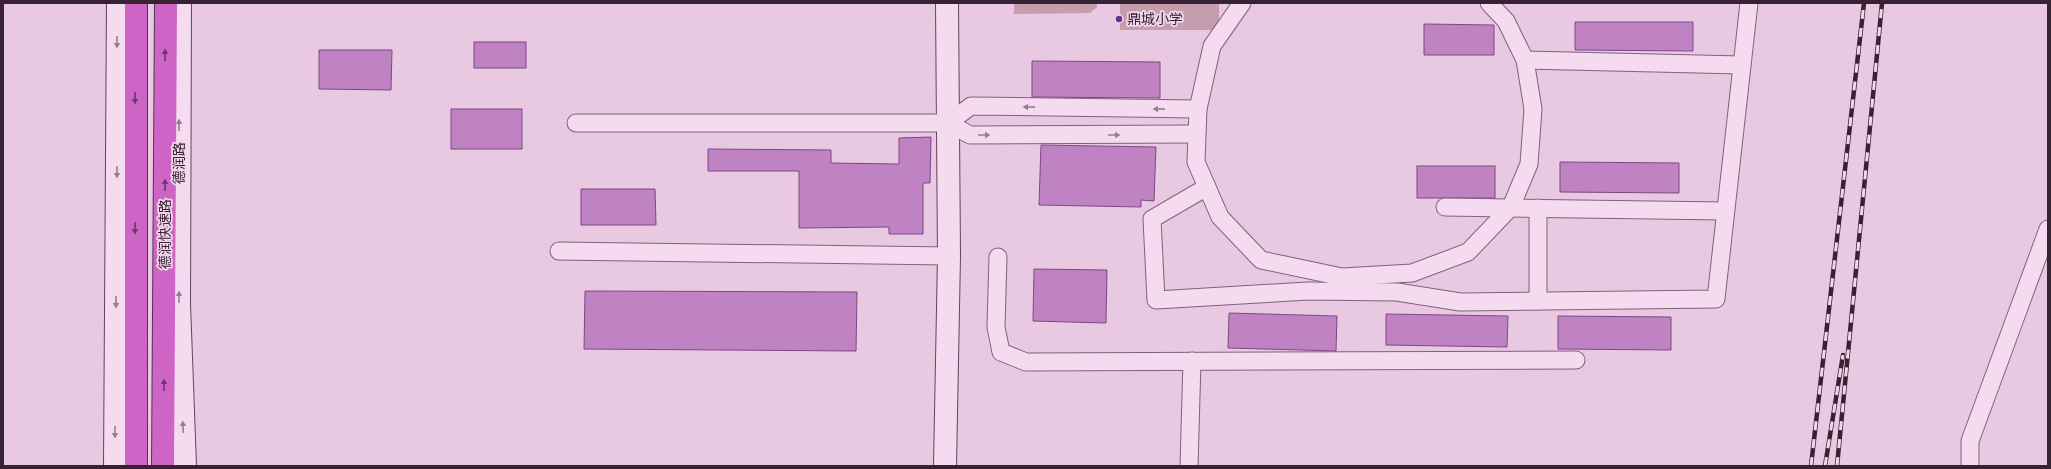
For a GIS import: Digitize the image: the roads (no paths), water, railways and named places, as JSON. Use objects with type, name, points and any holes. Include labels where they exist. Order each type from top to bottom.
[{"type":"highway","points":[[136,3],[136,466]]},
{"type":"highway","name":"德润快速路","points":[[164,466],[166,3]]},
{"type":"main road","points":[[114,466],[118,3]]},
{"type":"main road","name":"德润路","points":[[180,3],[179,304],[185,466]]},
{"type":"main road","points":[[945,466],[949,256],[947,3]]},
{"type":"street","points":[[1242,3],[1212,46],[1198,109],[1196,162],[1220,216],[1261,260],[1343,284],[1460,302],[1716,299],[1741,65],[1750,3]]},
{"type":"street","points":[[1207,187],[1152,219],[1156,300],[1308,291],[1343,284],[1412,274],[1468,252],[1511,207],[1529,164],[1533,109],[1525,60],[1506,21],[1489,3]]},
{"type":"street","points":[[1525,60],[1741,65]]},
{"type":"street","points":[[948,123],[971,106],[1198,109]]},
{"type":"street","points":[[576,123],[948,123],[970,135],[1196,134]]},
{"type":"street","points":[[1444,208],[1511,207],[1725,211]]},
{"type":"street","points":[[1538,208],[1538,301]]},
{"type":"street","points":[[1970,466],[1970,441],[2048,229]]},
{"type":"street","points":[[559,251],[949,256]]},
{"type":"street","points":[[998,257],[996,327],[1001,352],[1026,362],[1576,360]]},
{"type":"street","points":[[1189,466],[1192,361]]},
{"type":"railway","points":[[1811,466],[1864,3]]},
{"type":"railway","points":[[1837,466],[1882,3]]},
{"type":"railway","points":[[1825,466],[1843,355]]},
{"type":"place","name":"鼎城小学","points":[[1119,19]]}]
